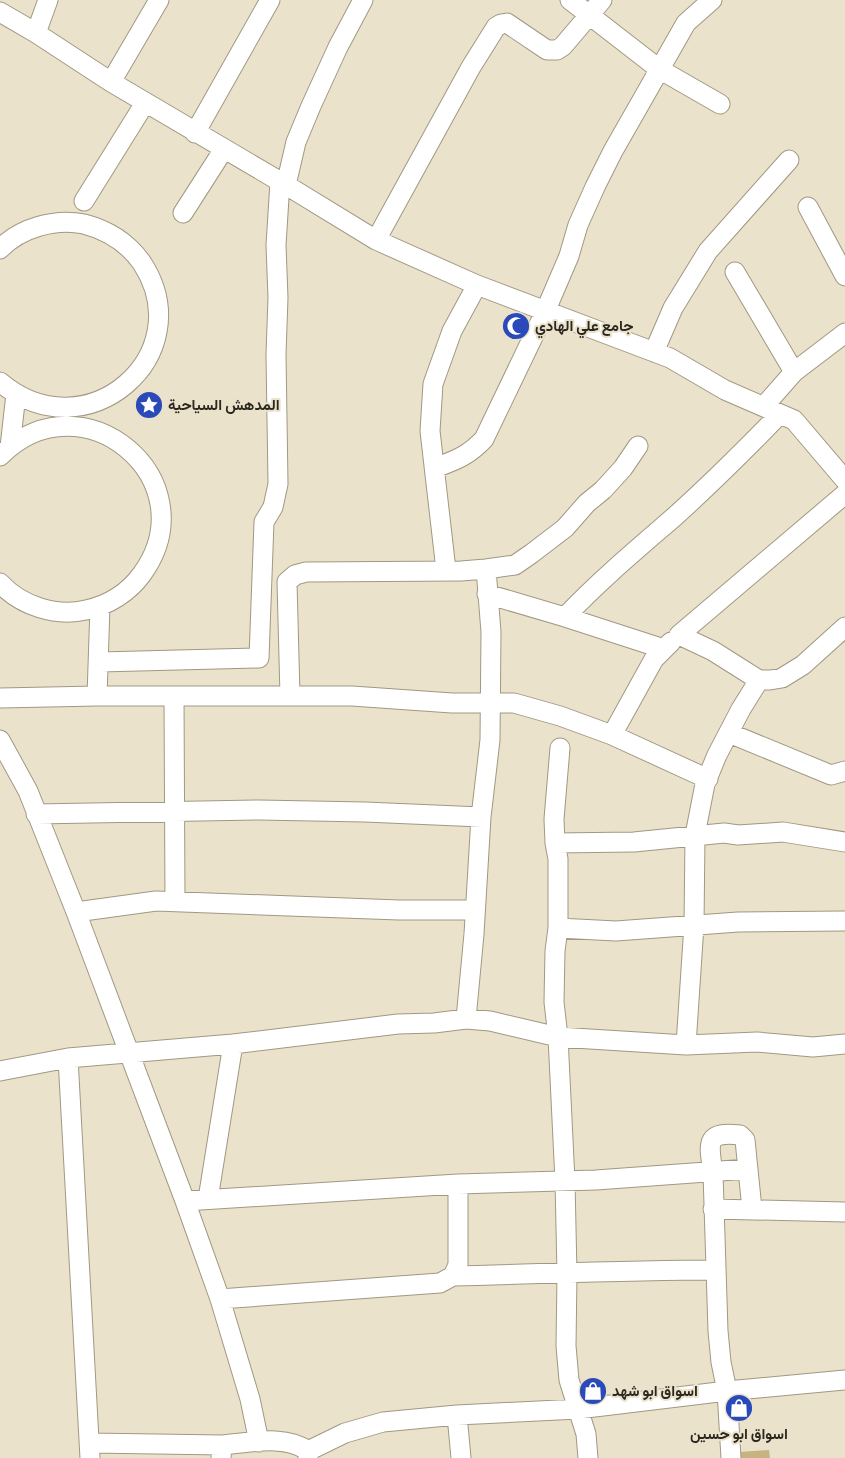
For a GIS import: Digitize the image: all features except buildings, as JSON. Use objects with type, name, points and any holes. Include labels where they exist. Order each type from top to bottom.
[{"type":"street","points":[[36,33],[48,0]]},
{"type":"street","points":[[111,82],[159,0]]},
{"type":"street","points":[[196,133],[270,0]]},
{"type":"street","points":[[100,662],[259,658],[264,522],[273,506],[278,484],[276,354],[278,298],[276,245],[283,183],[310,106],[363,0]]},
{"type":"street","points":[[570,0],[659,69],[720,104]]},
{"type":"street","points":[[376,240],[448,109],[496,27],[501,24],[507,24],[547,50],[557,50],[563,46],[602,0]]},
{"type":"street","points":[[435,468],[459,459],[471,452],[484,439],[569,256],[578,225],[595,187],[686,23],[712,0]]},
{"type":"street","points":[[0,12],[111,82],[376,240],[477,285],[544,312],[670,358],[725,390],[794,420],[845,480]]},
{"type":"street","points":[[84,201],[145,102]]},
{"type":"street","points":[[182,213],[224,149]]},
{"type":"street","points":[[654,352],[673,308],[708,251],[790,160]]},
{"type":"street","points":[[808,208],[845,276]]},
{"type":"street","points":[[0,249],[14,238],[39,226],[53,223],[80,223],[107,232],[139,258],[152,282],[156,296],[158,323],[151,350],[137,374],[116,392],[91,404],[69,408],[49,407],[16,394],[0,382]]},
{"type":"street","points":[[736,272],[794,372]]},
{"type":"street","points":[[446,570],[430,431],[433,384],[452,332],[477,285]]},
{"type":"street","points":[[565,617],[615,568],[737,458],[772,410],[794,372],[844,335]]},
{"type":"street","points":[[5,451],[16,394]]},
{"type":"street","points":[[69,408],[69,426]]},
{"type":"street","points":[[0,583],[26,602],[52,611],[80,611],[100,606],[118,597],[130,588],[147,567],[154,554],[159,534],[160,514],[159,500],[149,474],[141,462],[127,448],[110,436],[97,431],[69,426],[42,430],[29,435],[5,451]]},
{"type":"street","points":[[290,696],[287,582],[295,575],[306,572],[486,569],[515,564],[564,528],[623,468],[638,446]]},
{"type":"street","points":[[612,735],[654,659],[679,635],[845,494]]},
{"type":"street","points":[[466,1019],[481,817],[490,740],[490,632],[486,569]]},
{"type":"street","points":[[487,594],[565,617],[664,650]]},
{"type":"street","points":[[97,696],[100,662],[100,606]]},
{"type":"street","points":[[679,635],[713,651],[758,680],[770,680],[782,678],[802,665],[844,631]]},
{"type":"street","points":[[686,1045],[694,925],[695,835],[708,778],[717,755],[758,680]]},
{"type":"street","points":[[174,696],[175,902]]},
{"type":"street","points":[[0,698],[352,696],[452,703],[514,703],[560,716],[612,735],[708,778]]},
{"type":"street","points":[[729,734],[831,775],[845,771]]},
{"type":"street","points":[[0,740],[24,783],[76,912],[184,1201],[220,1299],[250,1400],[259,1442]]},
{"type":"street","points":[[560,748],[554,819],[558,859],[558,928],[555,951],[554,1002],[558,1036],[568,1274],[566,1346],[569,1380],[586,1434],[588,1458]]},
{"type":"street","points":[[36,814],[320,810],[481,817]]},
{"type":"street","points":[[555,842],[634,842],[724,833],[783,832],[845,842]]},
{"type":"street","points":[[76,912],[156,901],[399,910],[475,910]]},
{"type":"street","points":[[558,928],[616,931],[738,922],[845,921]]},
{"type":"street","points":[[0,1071],[68,1058],[232,1044],[398,1024],[434,1023],[466,1019],[490,1021],[558,1036],[686,1045],[756,1042],[813,1047],[845,1044]]},
{"type":"street","points":[[208,1199],[232,1044]]},
{"type":"street","points":[[68,1058],[90,1450],[222,1451],[259,1442],[286,1442],[300,1445],[308,1455],[345,1433],[383,1422],[457,1415],[578,1409],[726,1391],[845,1380]]},
{"type":"street","points":[[730,1458],[726,1391],[721,1362],[713,1209],[713,1173],[709,1147],[711,1140],[717,1136],[740,1134],[744,1140],[752,1209]]},
{"type":"street","points":[[184,1201],[458,1184],[564,1181],[713,1173],[748,1169]]},
{"type":"street","points":[[453,1276],[458,1265],[458,1184]]},
{"type":"street","points":[[713,1209],[845,1212]]},
{"type":"street","points":[[220,1299],[440,1283],[453,1276],[568,1274],[625,1270],[716,1270]]},
{"type":"street","points":[[457,1415],[460,1458]]},
{"type":"shaded area","points":[[769,1450],[770,1458],[740,1458],[739,1452]]},
{"type":"place","name":"جامع علي الهادي","points":[[516,326]]},
{"type":"place","name":"المدهش السياحية","points":[[149,405]]},
{"type":"place","name":"اسواق ابو شهد","points":[[593,1391]]},
{"type":"place","name":"اسواق ابو حسين","points":[[739,1408]]}]
